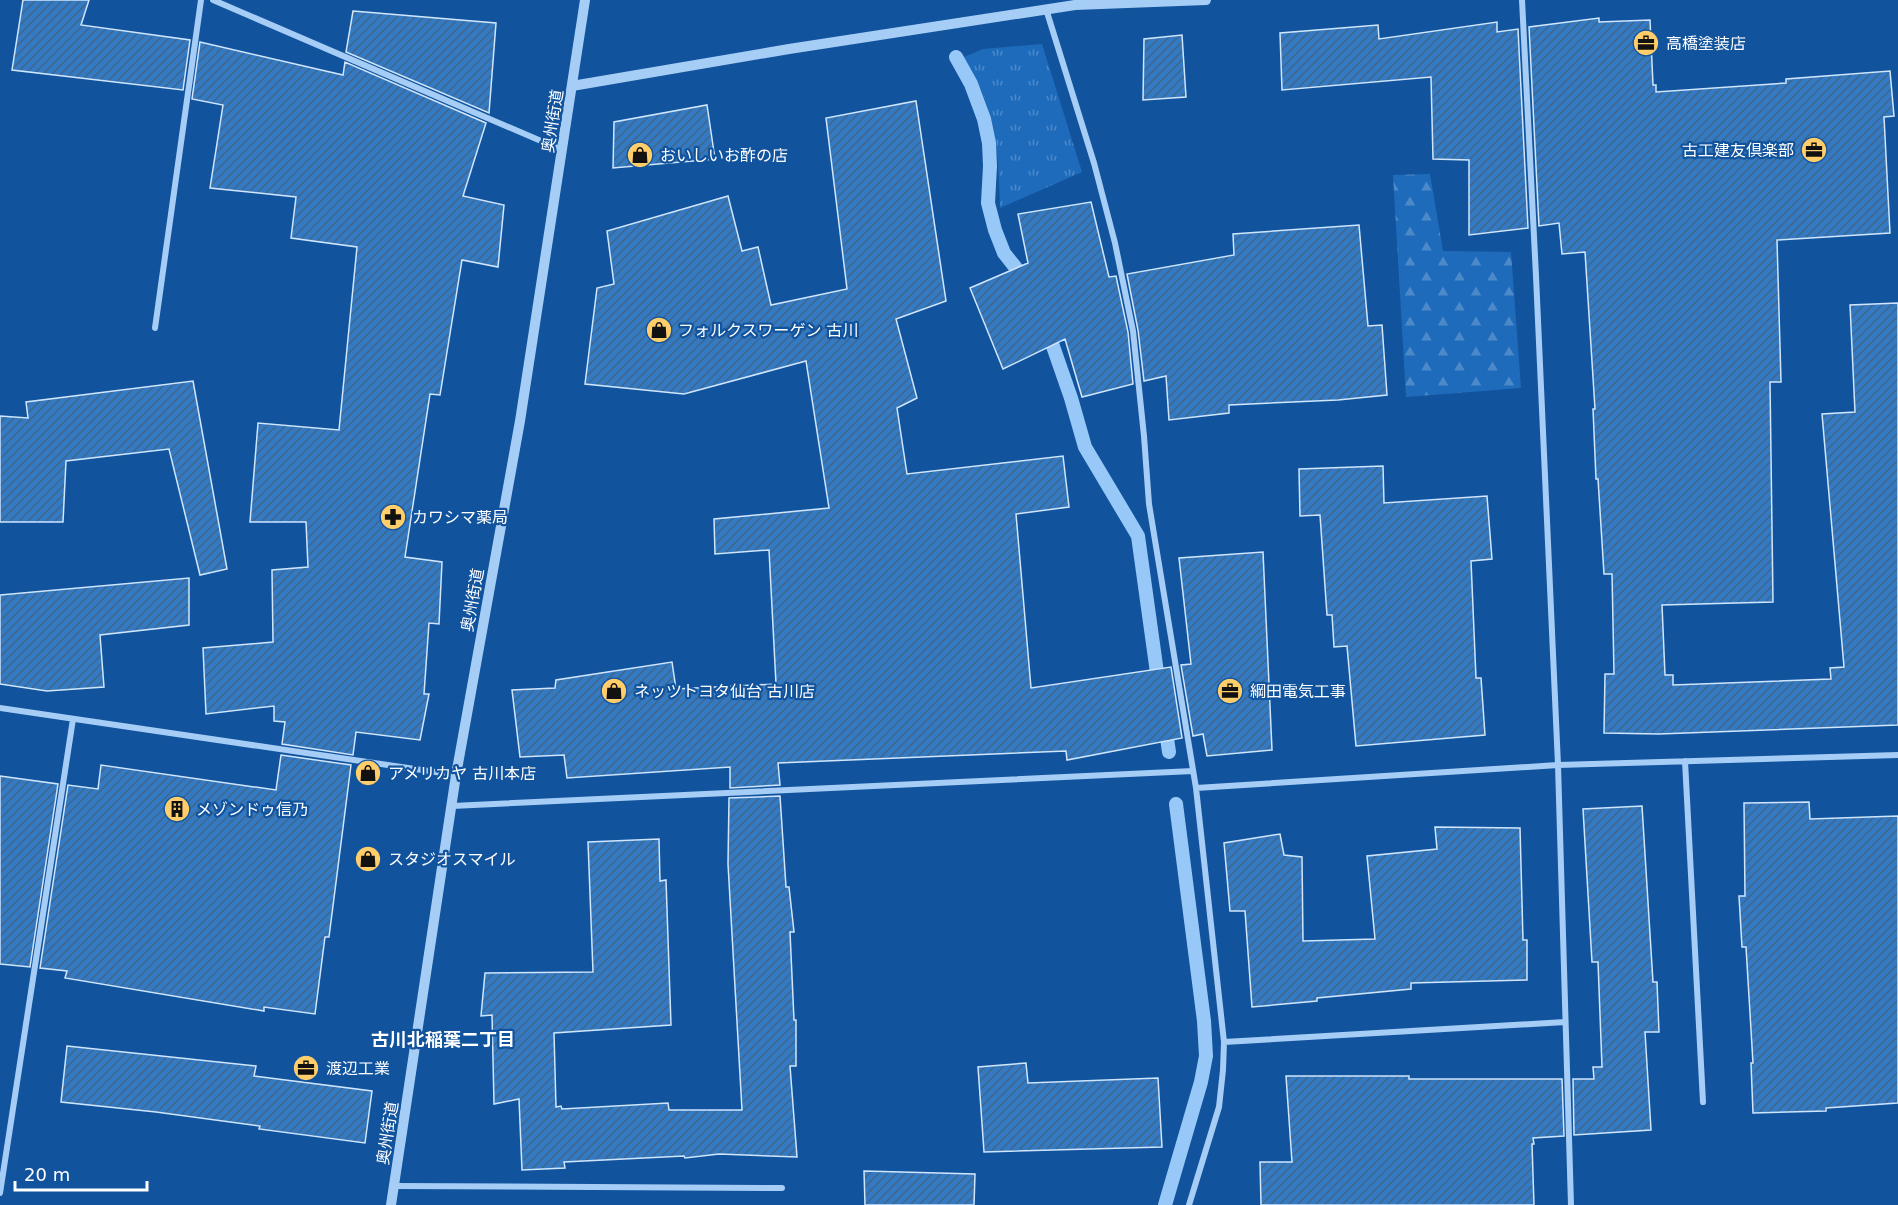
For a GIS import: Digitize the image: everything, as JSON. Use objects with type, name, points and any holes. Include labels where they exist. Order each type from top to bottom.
[{"type":"street","points":[[155,328],[201,0]]},
{"type":"street","points":[[213,0],[563,150]]},
{"type":"street","name":"奥州街道","points":[[391,1205],[456,775],[520,421],[585,0]]},
{"type":"street","points":[[572,86],[789,49],[1075,5],[1206,0]]},
{"type":"street","points":[[1522,0],[1557,765],[1571,1205]]},
{"type":"street","points":[[1046,9],[1094,163],[1112,232],[1133,331],[1149,504],[1196,788],[1224,1042],[1219,1107],[1189,1205]]},
{"type":"street","points":[[0,708],[456,775]]},
{"type":"street","points":[[0,1193],[73,719]]},
{"type":"street","points":[[1196,788],[1557,765],[1898,755]]},
{"type":"street","points":[[1685,761],[1703,1102]]},
{"type":"street","points":[[452,806],[1193,771]]},
{"type":"street","points":[[1224,1042],[1565,1022]]},
{"type":"street","points":[[394,1186],[782,1188]]},
{"type":"green space","points":[[1042,44],[1082,172],[1000,208],[998,168],[990,116],[982,91],[964,57],[983,49]]},
{"type":"green space","points":[[1430,174],[1443,251],[1511,252],[1521,388],[1406,397],[1393,175]]},
{"type":"building","points":[[23,0],[89,0],[81,25],[190,40],[183,90],[12,70]]},
{"type":"building","points":[[353,11],[496,23],[489,113],[346,52]]},
{"type":"building","points":[[1599,18],[1599,22],[1650,20],[1653,85],[1656,85],[1656,92],[1786,83],[1786,79],[1890,71],[1894,116],[1884,117],[1890,233],[1777,240],[1781,382],[1770,382],[1773,602],[1662,605],[1665,675],[1673,675],[1673,685],[1831,679],[1830,668],[1844,667],[1822,414],[1855,412],[1850,305],[1898,303],[1898,725],[1659,734],[1604,733],[1605,674],[1614,674],[1612,574],[1604,574],[1598,479],[1596,479],[1593,409],[1595,409],[1585,252],[1562,254],[1559,223],[1539,226],[1529,27]]},
{"type":"building","points":[[1497,22],[1497,32],[1518,29],[1528,228],[1469,235],[1469,160],[1433,159],[1431,77],[1282,90],[1280,33],[1378,25],[1379,39]]},
{"type":"building","points":[[1182,35],[1186,97],[1143,100],[1144,39]]},
{"type":"building","points":[[200,42],[343,75],[345,62],[486,123],[463,196],[504,205],[498,267],[462,260],[440,395],[430,394],[405,557],[442,562],[439,624],[429,623],[424,694],[429,694],[420,740],[356,732],[353,755],[282,744],[285,722],[274,721],[274,706],[206,714],[203,648],[273,642],[272,570],[308,567],[306,522],[250,522],[258,423],[339,430],[357,247],[291,238],[296,197],[210,188],[223,105],[192,99]]},
{"type":"building","points":[[916,101],[946,301],[896,319],[917,398],[897,408],[907,474],[1063,456],[1069,507],[1016,514],[1031,688],[1171,667],[1182,738],[1067,760],[1066,751],[778,763],[780,785],[730,788],[730,767],[567,778],[564,755],[520,757],[512,690],[555,688],[556,680],[672,662],[676,689],[776,684],[769,550],[715,554],[714,519],[829,508],[806,361],[684,394],[585,384],[597,288],[614,284],[607,231],[728,196],[742,251],[758,247],[771,305],[847,289],[826,118]]},
{"type":"building","points":[[707,105],[715,159],[613,168],[614,122]]},
{"type":"building","points":[[1091,202],[1109,277],[1116,276],[1128,332],[1133,384],[1082,397],[1065,339],[1003,369],[970,288],[1028,263],[1018,214]]},
{"type":"building","points":[[1359,225],[1368,326],[1382,325],[1387,395],[1338,400],[1229,405],[1229,413],[1169,420],[1166,376],[1144,381],[1138,330],[1127,274],[1234,255],[1233,234]]},
{"type":"building","points":[[193,381],[227,569],[200,575],[169,449],[66,461],[63,522],[0,522],[0,416],[28,418],[26,402]]},
{"type":"building","points":[[1383,466],[1384,503],[1487,496],[1492,559],[1471,561],[1476,678],[1481,678],[1485,735],[1356,746],[1347,646],[1334,647],[1332,615],[1327,615],[1320,515],[1300,516],[1299,469]]},
{"type":"building","points":[[1263,552],[1272,750],[1207,756],[1203,734],[1193,736],[1181,665],[1191,664],[1179,558]]},
{"type":"building","points":[[189,578],[189,625],[100,635],[104,687],[47,691],[0,684],[0,595]]},
{"type":"building","points":[[281,755],[351,765],[329,937],[325,937],[315,1014],[264,1007],[264,1011],[65,978],[67,971],[40,968],[68,785],[98,789],[101,765],[276,790]]},
{"type":"building","points":[[0,776],[58,784],[30,967],[0,964]]},
{"type":"building","points":[[780,796],[786,887],[789,887],[794,932],[790,932],[794,1020],[796,1020],[796,1066],[790,1066],[797,1157],[719,1154],[685,1158],[684,1156],[564,1162],[565,1168],[522,1170],[519,1099],[494,1104],[492,1015],[481,1016],[485,973],[593,972],[588,842],[659,839],[660,881],[666,880],[671,1025],[554,1033],[556,1107],[561,1106],[562,1109],[668,1103],[669,1110],[742,1110],[728,864],[729,798]]},
{"type":"building","points":[[1809,802],[1810,819],[1898,816],[1898,1103],[1826,1108],[1826,1111],[1753,1113],[1751,1063],[1753,1063],[1746,947],[1742,947],[1739,896],[1745,896],[1744,803]]},
{"type":"building","points":[[1642,806],[1653,982],[1657,982],[1659,1032],[1645,1032],[1651,1130],[1574,1135],[1573,1079],[1594,1079],[1593,1067],[1602,1067],[1598,962],[1592,962],[1583,809]]},
{"type":"building","points":[[1435,827],[1520,828],[1523,940],[1527,940],[1527,980],[1411,983],[1411,989],[1252,1007],[1245,911],[1230,911],[1224,843],[1280,834],[1284,855],[1302,857],[1303,941],[1375,939],[1367,856],[1437,849]]},
{"type":"building","points":[[67,1046],[256,1066],[254,1076],[372,1091],[365,1143],[259,1129],[260,1126],[61,1102]]},
{"type":"building","points":[[1026,1063],[1028,1083],[1158,1078],[1162,1147],[984,1152],[978,1067]]},
{"type":"building","points":[[1286,1076],[1562,1079],[1564,1136],[1533,1138],[1534,1205],[1261,1205],[1260,1162],[1292,1162]]},
{"type":"building","points":[[864,1171],[975,1174],[974,1205],[865,1205]]},
{"type":"waterway","points":[[956,57],[971,84],[984,119],[989,143],[988,203],[995,230],[1004,253],[1027,282]]},
{"type":"waterway","points":[[1047,329],[1085,447],[1138,536],[1159,687]]},
{"type":"waterway","points":[[1165,724],[1169,752]]},
{"type":"waterway","points":[[1165,1205],[1201,1082],[1206,1056],[1204,1021],[1176,804]]},
{"type":"place","name":"高橋塗装店","points":[[1646,43]]},
{"type":"place","name":"古工建友倶楽部","points":[[1814,150]]},
{"type":"place","name":"おいしいお酢の店","points":[[640,155]]},
{"type":"place","name":"フォルクスワーゲン 古川","points":[[659,330]]},
{"type":"place","name":"カワシマ薬局","points":[[393,517]]},
{"type":"place","name":"ネッツトヨタ仙台 古川店","points":[[614,691]]},
{"type":"place","name":"綱田電気工事","points":[[1230,691]]},
{"type":"place","name":"アメリカヤ 古川本店","points":[[368,773]]},
{"type":"place","name":"メゾンドゥ信乃","points":[[177,809]]},
{"type":"place","name":"スタジオスマイル","points":[[368,859]]},
{"type":"place","name":"渡辺工業","points":[[306,1068]]},
{"type":"district","name":"古川北稲葉二丁目","points":[[443,1040]]}]
